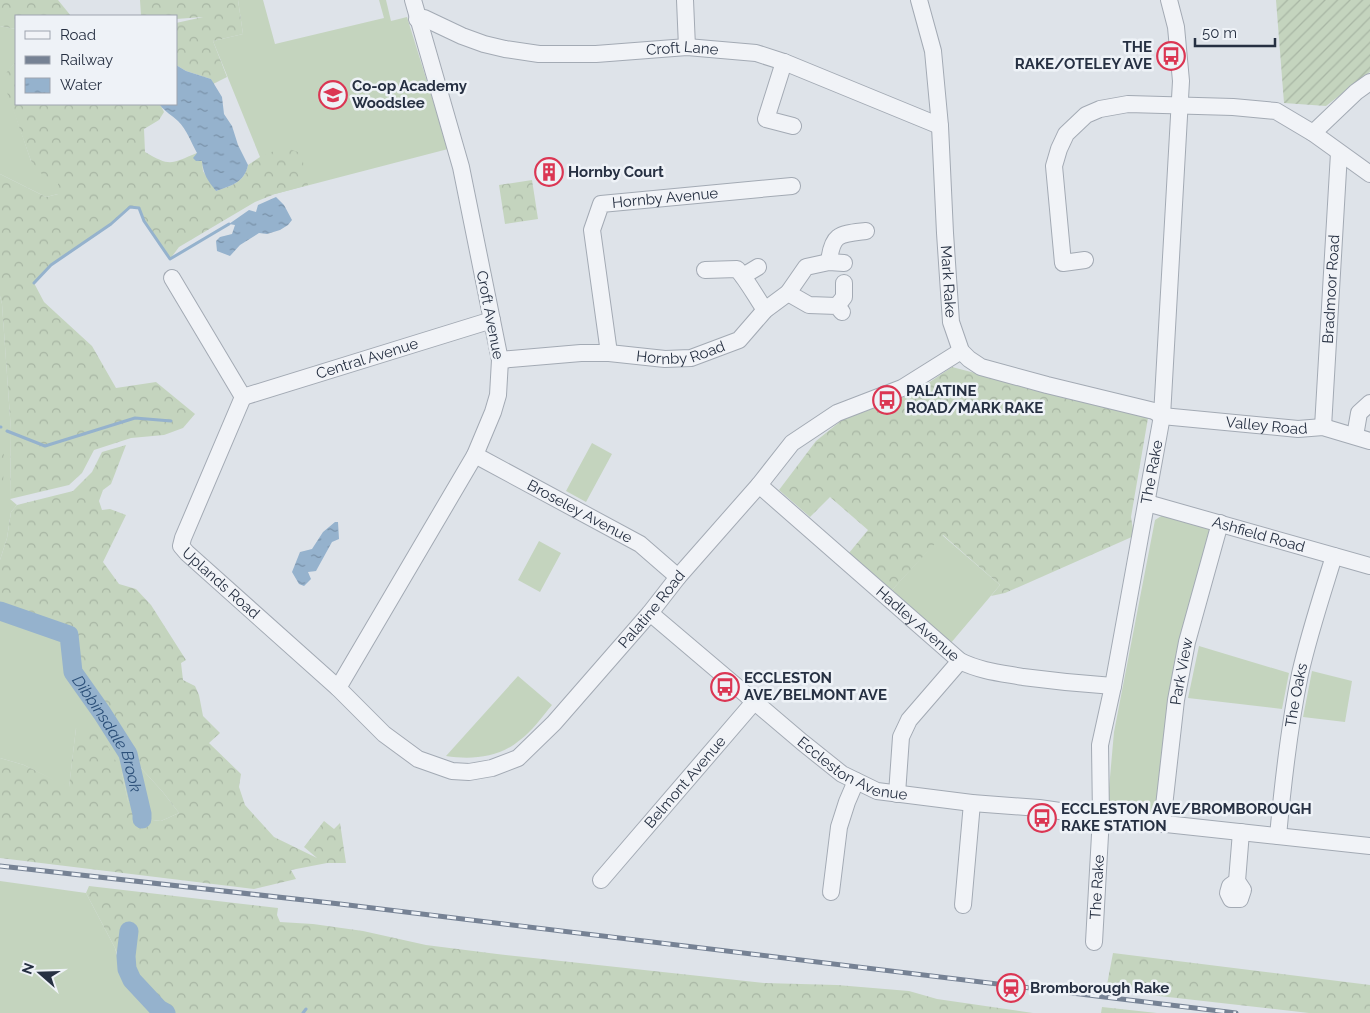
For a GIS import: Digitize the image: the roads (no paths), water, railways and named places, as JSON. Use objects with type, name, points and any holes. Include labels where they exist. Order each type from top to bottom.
[{"type":"street","name":"Croft Avenue","points":[[338,688],[475,455],[498,395],[500,360],[461,166],[412,0]]},
{"type":"street","points":[[685,0],[687,46]]},
{"type":"street","name":"Mark Rake","points":[[919,0],[934,51],[952,322],[961,351]]},
{"type":"street","name":"The Rake","points":[[1094,942],[1100,817],[1100,745],[1113,686],[1162,416],[1181,81],[1176,26],[1169,0]]},
{"type":"street","name":"Croft Lane","points":[[417,19],[424,18],[484,44],[539,54],[596,54],[687,46],[756,53],[784,62],[940,126]]},
{"type":"street","points":[[784,62],[766,118],[793,126]]},
{"type":"street","points":[[1313,133],[1356,92],[1370,82]]},
{"type":"street","points":[[1085,260],[1063,263],[1054,166],[1059,149],[1061,129],[1100,109],[1128,104],[1233,107],[1276,111],[1313,133],[1370,174]]},
{"type":"street","name":"Bradmoor Road","points":[[1323,427],[1339,153]]},
{"type":"street","name":"Hornby Avenue","points":[[608,353],[592,230],[601,204],[792,186]]},
{"type":"street","name":"Hornby Road","points":[[500,360],[553,354],[608,353],[665,359],[691,358],[739,340],[765,310],[788,293],[806,267],[836,262],[830,246],[833,231],[846,233],[866,231]]},
{"type":"street","points":[[743,276],[758,267]]},
{"type":"street","points":[[705,270],[737,269],[765,310]]},
{"type":"street","points":[[172,278],[243,397]]},
{"type":"street","points":[[788,293],[809,305],[840,309],[844,297],[844,283]]},
{"type":"street","name":"Central Avenue","points":[[243,397],[492,320]]},
{"type":"street","points":[[961,351],[969,359],[981,366],[1047,385],[1154,411],[1162,416]]},
{"type":"street","name":"Palatine Road","points":[[338,688],[384,734],[418,759],[452,771],[469,772],[492,768],[518,758],[554,723],[650,613],[678,576],[759,485],[792,443],[836,413],[902,388],[961,351]]},
{"type":"street","name":"Uplands Road","points":[[243,397],[182,538],[181,546],[338,688]]},
{"type":"street","points":[[1363,438],[1360,413],[1370,403]]},
{"type":"street","name":"Valley Road","points":[[1162,416],[1298,428],[1323,427],[1363,438]]},
{"type":"street","name":"Broseley Avenue","points":[[475,455],[640,544],[678,576]]},
{"type":"street","name":"Hadley Avenue","points":[[759,485],[960,661],[976,669],[992,672],[1059,682],[1113,686]]},
{"type":"street","name":"Ashfield Road","points":[[1147,503],[1370,566]]},
{"type":"street","name":"Park View","points":[[1162,824],[1168,760],[1187,642],[1220,523]]},
{"type":"street","name":"The Oaks","points":[[1278,836],[1286,755],[1300,675],[1310,634],[1334,556]]},
{"type":"street","name":"Eccleston Avenue","points":[[650,613],[835,768],[877,791],[1370,846]]},
{"type":"street","points":[[897,794],[901,737],[909,720],[960,661]]},
{"type":"street","name":"Belmont Avenue","points":[[601,880],[619,867],[754,702]]},
{"type":"street","points":[[831,892],[838,827],[856,781]]},
{"type":"street","points":[[963,905],[972,802]]},
{"type":"street","points":[[1237,881],[1241,832]]},
{"type":"water","points":[[178,66],[186,71],[211,79],[222,97],[224,114],[232,126],[238,145],[248,165],[244,176],[232,185],[216,191],[206,177],[202,161],[196,161],[193,158],[197,153],[184,128],[160,105],[178,105]]},
{"type":"water","points":[[276,197],[284,205],[292,220],[288,225],[267,234],[259,233],[240,245],[230,256],[217,251],[216,241],[220,237],[232,234],[235,225],[229,224],[249,210],[256,212],[258,205]]},
{"type":"water","points":[[335,522],[338,522],[339,539],[332,542],[316,571],[308,572],[311,579],[304,586],[299,584],[292,572],[300,552],[312,549],[323,532]]},
{"type":"waterway","points":[[34,283],[51,265],[111,224],[130,207],[139,208],[144,221],[170,259],[229,224]]},
{"type":"waterway","points":[[7,431],[45,446],[135,418],[171,421]]},
{"type":"waterway","name":"Dibbinsdale Brook","points":[[0,611],[69,635],[73,672],[128,754],[142,819]]},
{"type":"waterway","name":"Dibbinsdale Brook","points":[[129,931],[126,956],[127,969],[132,980],[159,1009],[166,1013]]},
{"type":"waterway","points":[[303,1013],[306,1009]]},
{"type":"railway","points":[[0,866],[340,904],[1236,1013]]},
{"type":"place","name":"THE RAKE/OTELEY AVE","points":[[1171,56]]},
{"type":"place","name":"Co-op Academy Woodslee","points":[[333,95]]},
{"type":"place","name":"Hornby Court","points":[[549,172]]},
{"type":"place","name":"PALATINE ROAD/MARK RAKE","points":[[887,400]]},
{"type":"place","name":"ECCLESTON AVE/BELMONT AVE","points":[[725,687]]},
{"type":"place","name":"ECCLESTON AVE/BROMBOROUGH RAKE STATION","points":[[1042,818]]},
{"type":"place","name":"Bromborough Rake","points":[[1011,988]]}]
